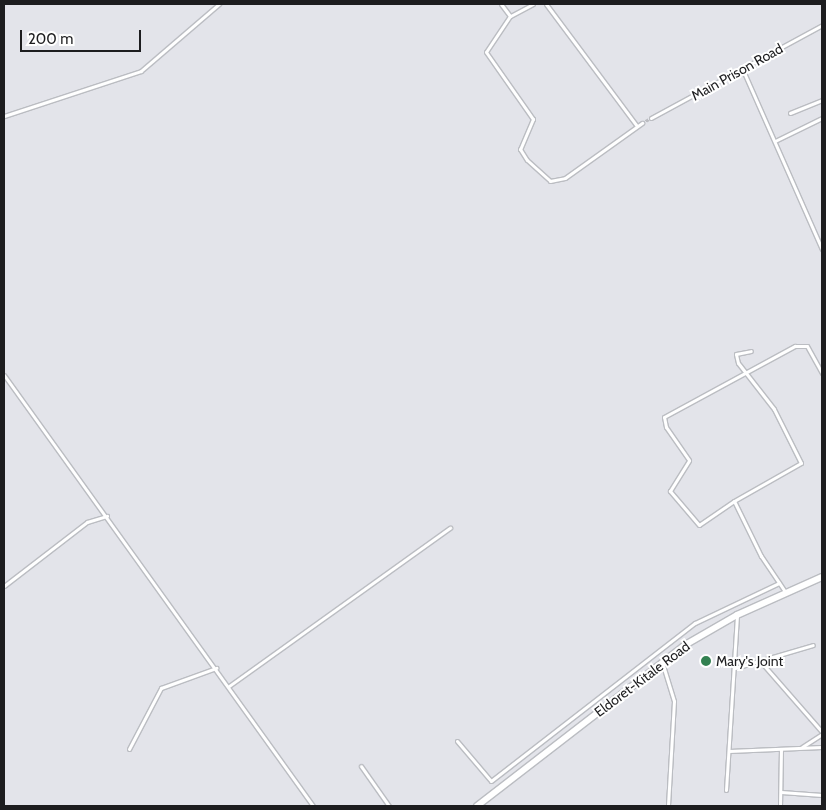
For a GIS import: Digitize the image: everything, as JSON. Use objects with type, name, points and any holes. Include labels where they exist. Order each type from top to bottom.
[{"type":"highway","name":"Eldoret-Kitale Road","points":[[477,806],[662,662],[737,615],[822,577]]},
{"type":"street","points":[[4,116],[141,71],[219,4]]},
{"type":"street","points":[[501,4],[510,16]]},
{"type":"street","points":[[533,4],[510,16],[486,52],[533,118],[520,149],[550,181],[565,178],[642,123]]},
{"type":"street","points":[[546,4],[637,126]]},
{"type":"street","name":"Main Prison Road","points":[[651,118],[822,25]]},
{"type":"street","points":[[742,68],[822,249]]},
{"type":"street","points":[[790,113],[822,100]]},
{"type":"street","points":[[775,141],[822,118]]},
{"type":"street","points":[[743,373],[749,373],[760,394],[770,403],[800,463],[734,501],[699,525],[669,488],[690,460],[664,420],[670,411],[743,373],[803,344],[822,372]]},
{"type":"street","points":[[743,373],[735,356],[752,351]]},
{"type":"street","points":[[4,375],[229,686],[313,806]]},
{"type":"street","points":[[734,501],[786,593]]},
{"type":"street","points":[[4,586],[87,522],[107,516]]},
{"type":"street","points":[[229,686],[450,528]]},
{"type":"street","points":[[457,741],[491,781],[689,628],[779,583]]},
{"type":"street","points":[[726,790],[736,668],[737,615]]},
{"type":"street","points":[[736,668],[813,645]]},
{"type":"street","points":[[662,662],[674,701],[668,806]]},
{"type":"street","points":[[761,662],[822,733],[801,748]]},
{"type":"street","points":[[130,749],[161,688],[216,668]]},
{"type":"street","points":[[729,751],[822,747]]},
{"type":"street","points":[[780,806],[781,749]]},
{"type":"street","points":[[361,766],[389,806]]},
{"type":"street","points":[[781,792],[822,795]]},
{"type":"tunnel","points":[[642,123],[651,118]]},
{"type":"place","name":"Mary's Joint","points":[[706,661]]}]
